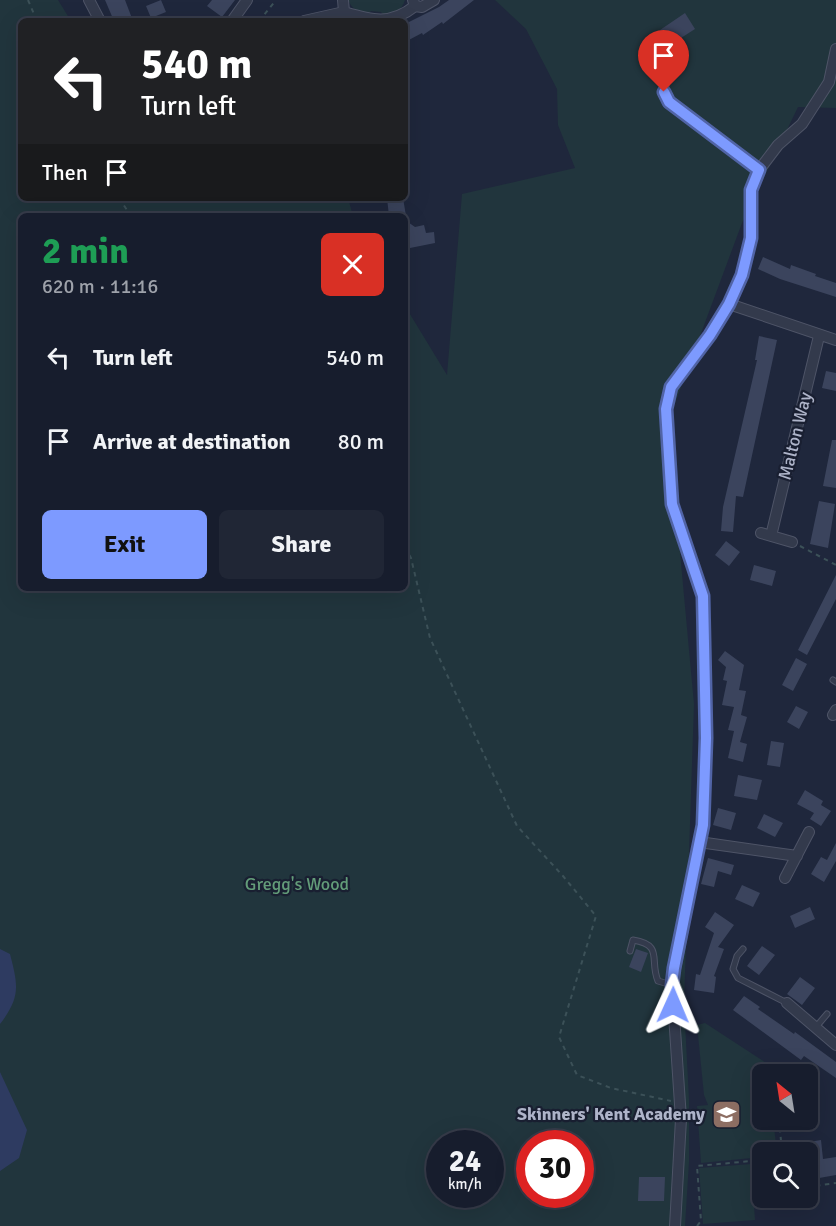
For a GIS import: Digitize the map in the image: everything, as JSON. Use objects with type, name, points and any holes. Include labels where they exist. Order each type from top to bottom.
[{"type":"street","points":[[89,0],[98,18]]},
{"type":"street","points":[[234,18],[247,0]]},
{"type":"street","points":[[343,0],[344,12]]},
{"type":"street","points":[[393,18],[404,14],[414,3],[422,7],[435,0]]},
{"type":"street","points":[[317,18],[344,12],[365,18]]},
{"type":"street","points":[[675,1226],[681,1119],[672,985],[703,825],[706,738],[703,596],[672,504],[666,409],[671,387],[710,335],[729,304],[742,275],[751,238],[751,190],[759,170],[778,145],[802,124],[829,82],[836,49]]},
{"type":"street","points":[[729,304],[836,340]]},
{"type":"street","name":"Malton Way","points":[[792,542],[766,535],[819,336]]},
{"type":"street","points":[[785,878],[809,832]]},
{"type":"street","points":[[699,842],[797,856]]},
{"type":"street","points":[[787,1003],[836,1045]]},
{"type":"lane","points":[[681,56],[666,85],[664,92],[666,99],[759,170]]},
{"type":"lane","points":[[630,951],[633,940],[645,942],[652,947],[656,964],[654,972],[658,981],[672,985]]},
{"type":"lane","points":[[743,950],[736,956],[733,969],[738,978],[787,1003]]},
{"type":"lane","points":[[816,1027],[827,1014]]},
{"type":"path","points":[[28,0],[36,18]]},
{"type":"path","points":[[261,18],[276,0]]},
{"type":"path","points":[[122,201],[129,213]]},
{"type":"path","points":[[792,542],[836,566]]},
{"type":"path","points":[[408,552],[430,638],[518,826],[596,916],[559,1037],[577,1075],[612,1088],[680,1103]]},
{"type":"path","points":[[697,1226],[701,1221],[697,1166],[752,1161]]},
{"type":"path","points":[[818,1185],[836,1183]]},
{"type":"green space","name":"Gregg's Wood","points":[[0,0],[58,0],[69,18],[18,18],[18,201],[349,201],[352,213],[18,213],[18,591],[408,591],[408,311],[447,375],[462,194],[575,168],[558,125],[557,89],[526,29],[495,0],[836,0],[836,108],[798,107],[742,223],[668,422],[694,704],[684,1003],[689,1099],[689,1162],[685,1226],[0,1226]]},
{"type":"green space","points":[[348,0],[405,0],[398,11],[384,16],[381,12],[371,11],[367,15],[361,13],[353,8]]},
{"type":"green space","points":[[705,1023],[768,1064],[752,1064],[752,1130],[774,1130],[776,1142],[752,1142],[752,1158],[701,1163],[697,1106],[708,1105],[704,1095],[697,1025]]},
{"type":"green space","points":[[751,1164],[752,1208],[754,1208],[755,1220],[703,1224],[699,1168]]},
{"type":"water","points":[[0,949],[10,954],[16,990],[12,1006],[0,1024]]},
{"type":"water","points":[[0,1072],[27,1130],[19,1158],[0,1171]]},
{"type":"building","points":[[105,0],[125,0],[132,18],[113,18]]},
{"type":"building","points":[[161,0],[166,12],[151,18],[146,6]]},
{"type":"building","points":[[212,0],[235,0],[222,17],[207,6]]},
{"type":"building","points":[[449,0],[474,0],[443,24],[442,22],[423,35],[422,33],[408,40],[408,22]]},
{"type":"building","points":[[685,13],[695,29],[670,45],[660,30]]},
{"type":"building","points":[[387,201],[404,201],[406,213],[389,213]]},
{"type":"building","points":[[408,222],[415,227],[424,225],[426,233],[434,232],[435,243],[408,248]]},
{"type":"building","points":[[763,257],[790,269],[791,265],[836,283],[836,297],[780,279],[758,269]]},
{"type":"building","points":[[759,336],[777,340],[743,497],[736,496],[733,532],[721,531],[723,507],[757,360],[755,360]]},
{"type":"building","points":[[826,371],[836,373],[836,391],[822,388]]},
{"type":"building","points":[[832,440],[836,440],[836,488],[823,486]]},
{"type":"building","points":[[819,501],[835,504],[828,548],[810,544]]},
{"type":"building","points":[[726,541],[740,552],[729,566],[715,555]]},
{"type":"building","points":[[754,565],[776,571],[772,586],[750,580]]},
{"type":"building","points":[[836,575],[836,599],[807,655],[798,650]]},
{"type":"building","points":[[725,651],[744,665],[739,690],[746,691],[741,715],[747,717],[740,742],[747,744],[743,762],[728,758],[734,731],[728,730],[734,707],[722,705],[727,681],[723,680],[726,667],[718,660]]},
{"type":"building","points":[[796,658],[807,664],[793,691],[782,685]]},
{"type":"building","points":[[796,706],[808,712],[799,729],[787,722]]},
{"type":"building","points":[[771,741],[784,743],[780,767],[767,765]]},
{"type":"building","points":[[738,775],[762,780],[757,800],[734,796]]},
{"type":"building","points":[[805,790],[823,801],[821,805],[831,811],[821,826],[810,819],[814,813],[797,804]]},
{"type":"building","points":[[718,808],[736,813],[731,830],[713,825]]},
{"type":"building","points":[[764,814],[783,823],[775,837],[757,828]]},
{"type":"building","points":[[836,843],[836,861],[824,882],[811,874],[821,857],[827,860]]},
{"type":"building","points":[[708,858],[734,865],[731,875],[718,871],[714,887],[701,884]]},
{"type":"building","points":[[742,885],[760,893],[753,907],[735,899]]},
{"type":"building","points":[[810,907],[815,919],[795,928],[790,916]]},
{"type":"building","points":[[715,912],[734,925],[718,947],[724,949],[714,976],[716,977],[714,993],[694,990],[696,974],[700,975],[714,933],[705,927]]},
{"type":"building","points":[[762,946],[775,955],[759,975],[747,966]]},
{"type":"building","points":[[636,949],[648,953],[641,972],[629,967]]},
{"type":"building","points":[[800,977],[815,988],[802,1005],[787,994]]},
{"type":"building","points":[[744,996],[760,1007],[758,1009],[836,1062],[836,1078],[804,1056],[801,1060],[733,1010]]},
{"type":"building","points":[[821,1140],[823,1159],[836,1157],[836,1175],[818,1178],[818,1142],[809,1142]]},
{"type":"building","points":[[639,1177],[665,1177],[664,1201],[638,1201]]},
{"type":"place","name":"Skinners' Kent Academy","points":[[726,1114]]},
{"type":"route","points":[[664,92],[669,102],[759,170],[751,190],[751,238],[742,275],[729,304],[710,335],[671,387],[666,409],[672,504],[703,596],[706,738],[703,825],[674,968],[673,1005]]}]
